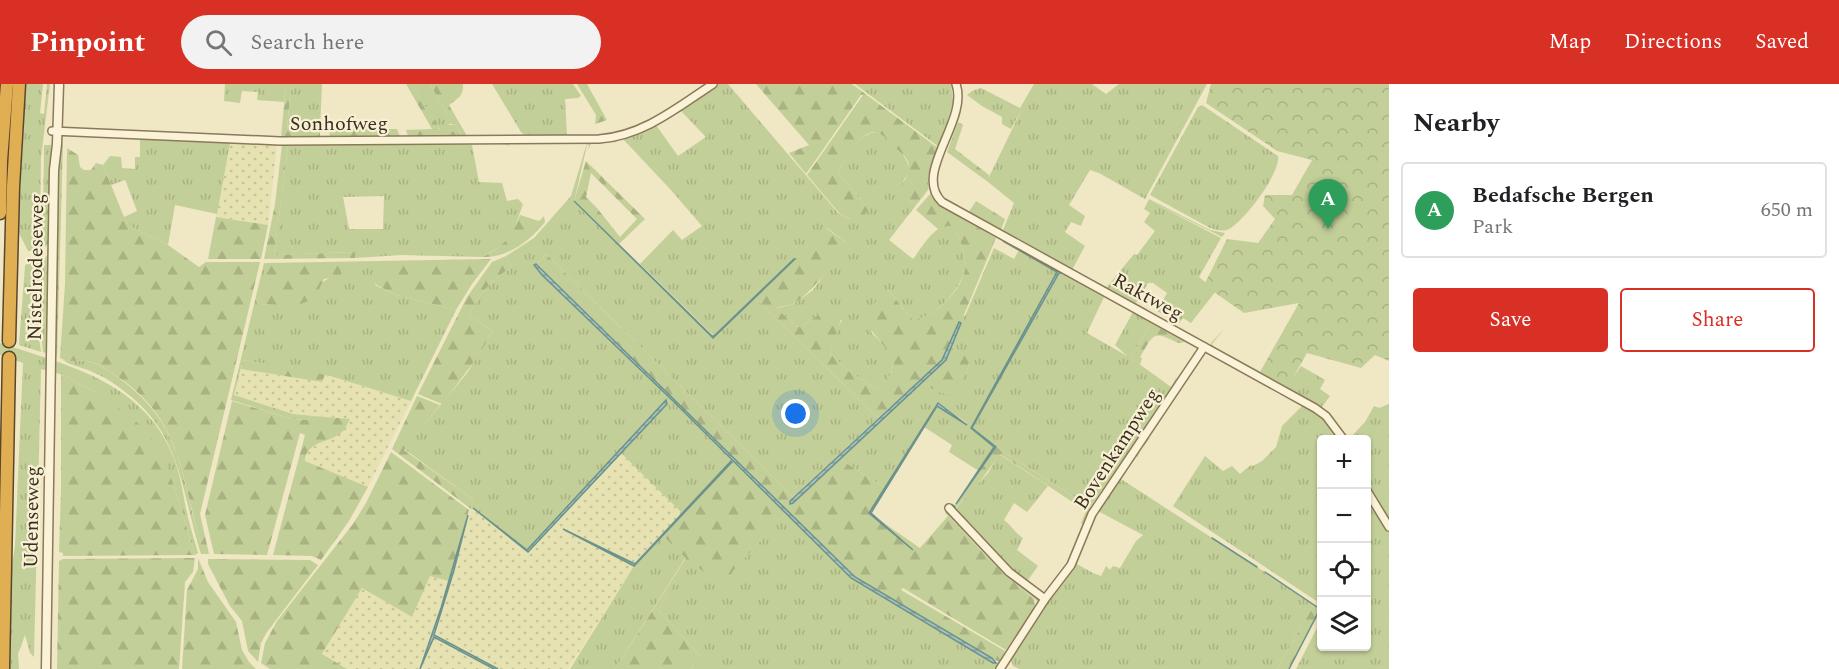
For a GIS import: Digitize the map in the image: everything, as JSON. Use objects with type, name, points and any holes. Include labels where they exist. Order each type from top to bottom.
[{"type":"highway","points":[[0,213],[1,161],[7,84]]},
{"type":"highway","points":[[9,341],[13,187],[19,84]]},
{"type":"highway","points":[[3,669],[9,358]]},
{"type":"street","name":"Sonhofweg","points":[[55,131],[280,141],[608,139],[626,135],[646,126],[713,84]]},
{"type":"street","name":"Raktweg","points":[[956,84],[959,105],[933,174],[933,190],[939,199],[1316,408],[1326,416],[1340,435]]},
{"type":"street","name":"Nistelrodeseweg","points":[[51,366],[54,170],[52,162],[55,98],[58,88]]},
{"type":"street","name":"Bovenkampweg","points":[[1000,669],[1045,599],[1075,559],[1092,514],[1204,347]]},
{"type":"street","name":"Udenseweg","points":[[46,669],[51,366]]},
{"type":"street","points":[[1371,497],[1389,527]]},
{"type":"street","points":[[949,508],[1010,572],[1045,599]]},
{"type":"shaded area","points":[[230,143],[277,145],[268,225],[216,217]]},
{"type":"shaded area","points":[[241,369],[322,382],[325,375],[411,401],[368,487],[305,461],[309,449],[324,441],[350,419],[293,414],[234,395]]},
{"type":"shaded area","points":[[621,453],[682,513],[634,564],[564,528],[634,566],[568,669],[498,669],[435,637],[471,507],[528,552]]},
{"type":"shaded area","points":[[430,575],[449,581],[420,669],[347,669],[322,655],[362,587],[412,617]]},
{"type":"shaded area","points":[[434,637],[440,640],[494,669],[421,669]]},
{"type":"green space","points":[[26,84],[43,84],[40,113],[44,114],[47,84],[50,84],[41,158],[40,231],[43,249],[40,251],[28,251],[18,231]]},
{"type":"green space","points":[[225,84],[286,84],[284,102],[257,100],[258,92],[242,91],[240,103],[224,101]]},
{"type":"green space","points":[[286,84],[291,84],[287,130],[320,130],[320,137],[281,137]]},
{"type":"green space","points":[[291,84],[322,84],[320,130],[287,130]]},
{"type":"green space","points":[[406,84],[412,84],[439,129],[454,131],[459,136],[408,136],[406,130],[432,129]]},
{"type":"green space","points":[[412,84],[430,84],[448,116],[449,125],[455,125],[462,136],[467,136],[467,138],[408,138],[409,136],[458,136],[454,131],[441,130],[436,125]]},
{"type":"green space","points":[[430,84],[463,84],[460,96],[449,105],[467,136],[462,136],[455,125],[445,123],[448,116]]},
{"type":"green space","points":[[492,84],[573,84],[581,96],[565,99],[566,138],[508,136],[565,135],[525,135]]},
{"type":"green space","points":[[577,84],[587,84],[607,120],[595,124],[596,115]]},
{"type":"green space","points":[[717,84],[728,84],[839,214],[850,219],[868,209],[838,172],[859,141],[871,133],[878,132],[906,159],[910,171],[903,181],[908,200],[917,204],[889,240],[913,259],[928,238],[938,229],[949,225],[956,231],[963,253],[965,271],[952,295],[938,309],[913,320],[888,290],[871,332],[891,356],[892,368],[888,379],[876,389],[847,370],[830,353],[834,335],[842,320],[820,314],[800,327],[795,326],[777,308],[794,304],[813,290],[847,243],[827,228],[714,336],[640,264],[673,230],[682,240],[702,226],[622,138],[668,115],[670,117],[656,125],[678,156],[706,137],[681,111],[673,115],[672,113]]},
{"type":"green space","points":[[756,84],[852,84],[938,148],[928,176],[928,190],[917,204],[908,200],[900,189],[909,171],[907,160],[884,136],[873,132],[867,134],[855,145],[838,172],[868,209],[858,223],[840,214],[807,175],[863,95],[806,174],[789,153],[809,145]]},
{"type":"green space","points":[[855,84],[951,84],[953,102],[928,190],[929,175],[939,147]]},
{"type":"green space","points":[[952,84],[954,84],[957,98],[952,112],[954,92]]},
{"type":"green space","points":[[1034,84],[1092,84],[1106,94],[1119,84],[1207,84],[1145,199],[1090,170],[1069,205],[1085,216],[1081,226],[1071,222],[1065,232],[1085,246],[1072,270],[1093,281],[1090,282],[953,205],[1003,230],[1014,203],[988,182],[988,179],[1022,109],[1011,129],[1002,124],[1002,117],[967,95],[981,88],[1020,108]]},
{"type":"green space","points":[[1211,84],[1389,84],[1389,361],[1375,355],[1361,368],[1307,353],[1287,388],[1260,372],[1299,303],[1244,313],[1204,285],[1227,239],[1258,243],[1275,219],[1263,206],[1265,195],[1292,195],[1312,160],[1277,151],[1206,103]]},
{"type":"green space","points":[[1202,105],[1278,156],[1274,173],[1252,207],[1236,224],[1224,230],[1210,228],[1150,195],[1198,107]]},
{"type":"green space","points":[[958,122],[963,125],[955,149],[989,175],[988,182],[947,152]]},
{"type":"green space","points":[[329,129],[397,129],[400,136],[330,137]]},
{"type":"green space","points":[[140,137],[250,142],[252,144],[230,143],[217,214],[175,205],[168,245],[129,226],[124,217],[137,211],[126,182],[125,180],[111,185],[103,165],[110,156],[121,157],[122,168],[135,169],[135,157],[140,157]]},
{"type":"green space","points":[[615,140],[617,142],[591,144],[588,150],[589,145],[587,145],[574,202],[712,338],[755,298],[878,418],[793,497],[546,254],[534,265],[535,267],[733,460],[682,513],[621,453],[667,404],[666,400],[527,550],[471,507],[474,500],[404,449],[467,373],[493,331],[469,315],[487,288],[512,267],[506,256],[534,238],[571,196],[587,143]]},
{"type":"green space","points":[[507,142],[509,146],[502,143],[417,145],[472,145],[479,182],[502,183],[507,201],[518,199],[523,204],[512,235],[502,245],[483,257],[401,255],[355,258],[354,252],[274,255],[288,146],[312,145],[282,145],[284,143],[369,143],[374,145],[376,143]],"holes":[[[384,196],[383,229],[349,229],[343,197]]]},
{"type":"green space","points":[[44,145],[51,145],[49,243],[45,247],[43,229]]},
{"type":"green space","points":[[59,145],[63,145],[57,357],[54,356]]},
{"type":"green space","points":[[282,145],[288,146],[274,255],[355,252],[355,258],[264,259],[275,204]]},
{"type":"green space","points":[[67,148],[78,155],[80,167],[84,170],[91,170],[96,163],[103,165],[129,226],[168,245],[199,267],[206,262],[260,262],[200,514],[209,554],[205,554],[201,544],[175,448],[152,408],[135,390],[100,366],[87,361],[69,361],[60,358],[65,284]]},
{"type":"green space","points":[[586,161],[645,219],[619,244],[574,201]],"holes":[[[591,173],[637,219],[620,237],[586,197]]]},
{"type":"green space","points":[[931,193],[1103,294],[1104,297],[1087,333],[1127,356],[1115,345],[1133,312],[1151,323],[1131,358],[1171,387],[1176,378],[1179,381],[1093,509],[1091,508],[1115,471],[1090,507],[972,429],[1059,272],[1061,273],[946,209],[936,201]]},
{"type":"green space","points":[[931,193],[942,207],[996,238],[961,322],[942,360],[878,418],[755,298],[826,228],[847,243],[833,265],[807,293],[791,305],[777,308],[795,326],[800,327],[835,307],[842,312],[830,353],[847,370],[876,389],[889,377],[892,368],[892,360],[885,346],[865,321],[878,297],[888,290],[913,320],[930,314],[946,302],[963,278],[965,260],[954,228],[946,226],[938,229],[916,210]]},
{"type":"green space","points":[[1149,199],[1210,230],[1225,233],[1222,237],[1150,201],[1221,238],[1199,277],[1216,291],[1191,323],[1183,318],[1179,323],[1157,311],[1167,293],[1153,283],[1148,283],[1136,303],[1147,309],[1145,312],[1097,286],[1097,282],[1107,287],[1134,254],[1137,255],[1155,231],[1144,222],[1150,213],[1144,209]]},
{"type":"green space","points":[[976,201],[1005,219],[1001,230],[968,213]]},
{"type":"green space","points":[[520,215],[539,221],[544,216],[545,222],[518,247],[492,257],[483,257],[506,240]]},
{"type":"green space","points":[[216,217],[268,225],[261,259],[208,259]]},
{"type":"green space","points":[[994,248],[1014,259],[1019,250],[1057,272],[971,428],[994,446],[979,471],[949,452],[952,445],[924,427],[937,406],[966,425],[967,423],[938,403],[885,488],[840,459],[921,382],[939,392],[948,394],[963,378],[968,369],[969,359],[952,346]]},
{"type":"green space","points":[[546,254],[793,497],[790,501],[793,503],[840,459],[885,488],[869,513],[914,549],[875,517],[920,548],[948,516],[1003,573],[1034,599],[1035,607],[1006,650],[903,588],[901,590],[1005,651],[1001,661],[997,661],[855,577],[537,264]]},
{"type":"green space","points":[[42,256],[38,304],[41,352],[19,345],[25,266],[32,257]]},
{"type":"green space","points":[[46,256],[49,257],[48,354],[43,352],[40,303],[41,277]]},
{"type":"green space","points":[[506,256],[512,267],[487,288],[469,315],[493,331],[476,359],[442,404],[418,394],[467,297],[492,262]]},
{"type":"green space","points":[[491,259],[456,310],[393,294],[375,284],[379,264],[342,264],[341,276],[324,279],[314,299],[295,306],[257,304],[266,263]]},
{"type":"green space","points":[[264,263],[267,264],[257,304],[274,305],[314,299],[321,283],[329,278],[341,264],[380,264],[375,285],[393,294],[456,310],[411,401],[330,376],[243,360],[234,395],[293,414],[314,416],[305,420],[292,419],[231,400]]},
{"type":"green space","points":[[1151,323],[1185,342],[1178,343],[1163,336],[1155,336],[1140,357],[1142,358],[1140,365],[1131,358]]},
{"type":"green space","points":[[1225,328],[1212,344],[1213,346],[1287,386],[1301,366],[1325,380],[1320,389],[1330,396],[1322,407],[1319,408],[1211,348],[1211,343]]},
{"type":"green space","points":[[0,343],[80,370],[105,382],[127,396],[147,414],[163,437],[176,464],[198,553],[195,555],[173,483],[99,393],[78,384],[67,376],[41,369],[34,657],[30,653],[25,635],[18,654],[19,669],[10,669],[11,571],[15,546],[23,363],[0,355]]},
{"type":"green space","points":[[952,346],[969,358],[969,362],[965,376],[955,393],[946,394],[921,382],[946,360]]},
{"type":"green space","points":[[63,360],[88,361],[111,372],[148,405],[163,424],[180,464],[205,554],[201,554],[177,465],[158,426],[143,408],[116,385],[98,374]]},
{"type":"green space","points":[[243,360],[325,375],[322,382],[241,369]]},
{"type":"green space","points":[[1191,369],[1193,370],[1148,438],[1150,438],[1121,479],[1314,604],[1277,669],[1019,669],[1013,666],[1010,657],[1041,609],[1075,563],[1101,576],[1106,566],[1110,570],[1113,566],[1120,568],[1136,541],[1143,535],[1096,510]]},
{"type":"green space","points":[[61,375],[99,393],[139,424],[151,438],[162,455],[173,483],[195,555],[63,556],[63,553],[59,552]]},
{"type":"green space","points":[[417,396],[440,405],[404,450],[474,500],[471,509],[392,449]]},
{"type":"green space","points":[[232,401],[292,419],[305,420],[314,416],[350,419],[340,434],[312,447],[306,455],[305,461],[368,487],[349,521],[321,560],[312,556],[273,555],[305,435],[300,433],[267,555],[214,554],[205,515]]},
{"type":"green space","points":[[1389,404],[1389,525],[1371,493],[1371,435],[1353,435],[1365,422],[1374,406],[1379,408]]},
{"type":"green space","points":[[1303,405],[1321,414],[1339,435],[1317,435],[1317,601],[1173,506],[1205,456],[1223,471],[1232,466],[1240,474],[1251,465],[1262,461],[1276,447],[1282,426]]},
{"type":"green space","points":[[996,447],[1093,509],[1085,526],[1081,523],[1086,511],[1000,454],[976,487],[955,508]]},
{"type":"green space","points":[[391,452],[469,510],[449,581],[430,576],[412,617],[362,588],[322,654],[347,669],[270,669],[261,663],[265,643],[277,621],[353,524]]},
{"type":"green space","points":[[999,454],[1048,486],[1027,512],[1014,503],[1004,520],[1023,538],[1017,550],[1038,566],[1028,580],[1023,577],[1030,582],[1030,586],[1023,582],[950,505],[952,503],[956,508],[988,473]]},
{"type":"green space","points":[[733,460],[786,513],[721,584],[688,560],[658,610],[700,656],[691,669],[615,669],[686,558],[663,536]]},
{"type":"green space","points":[[1371,500],[1389,530],[1389,669],[1296,669],[1317,628],[1317,651],[1371,651]]},
{"type":"green space","points":[[948,509],[1039,597],[1040,602],[998,669],[691,669],[700,656],[658,610],[688,559],[721,583],[786,513],[852,578],[995,663],[1002,660],[1036,607],[1037,601],[1008,577],[948,516],[945,512]]},
{"type":"green space","points":[[663,536],[686,557],[615,669],[570,669],[634,566]]},
{"type":"green space","points":[[195,558],[193,572],[185,582],[179,669],[57,669],[59,561],[63,559]]},
{"type":"green space","points":[[198,558],[208,582],[236,622],[242,650],[256,669],[182,669],[187,590],[198,569]]},
{"type":"green space","points":[[208,559],[310,560],[318,565],[267,632],[261,643],[258,662],[248,651],[242,621],[230,606],[208,564]]},
{"type":"green space","points":[[1314,604],[1317,607],[1317,617],[1289,669],[1277,669]]},
{"type":"water","points":[[574,201],[712,336],[795,259],[713,338]]},
{"type":"water","points":[[1003,241],[1062,273],[1059,273],[972,428],[996,447],[956,504],[994,447],[971,428],[1057,272]]},
{"type":"water","points":[[536,264],[855,577],[992,658],[996,663],[851,578],[542,275],[534,265]]},
{"type":"water","points":[[959,322],[961,323],[946,360],[790,504],[790,501],[942,360]]},
{"type":"water","points":[[666,400],[667,404],[528,552],[473,508],[527,550]]},
{"type":"water","points":[[938,403],[967,425],[937,406],[871,513],[913,550],[869,513]]},
{"type":"water","points":[[731,461],[634,566],[563,529],[635,564]]},
{"type":"water","points":[[468,515],[434,635],[498,669],[434,637],[420,669],[441,608]]},
{"type":"waterway","points":[[1195,367],[1198,362]]},
{"type":"waterway","points":[[1212,538],[1257,567]]},
{"type":"waterway","points":[[1265,572],[1320,609],[1289,669]]},
{"type":"place","name":"Bedafsche Bergen","points":[[1328,229]]}]
